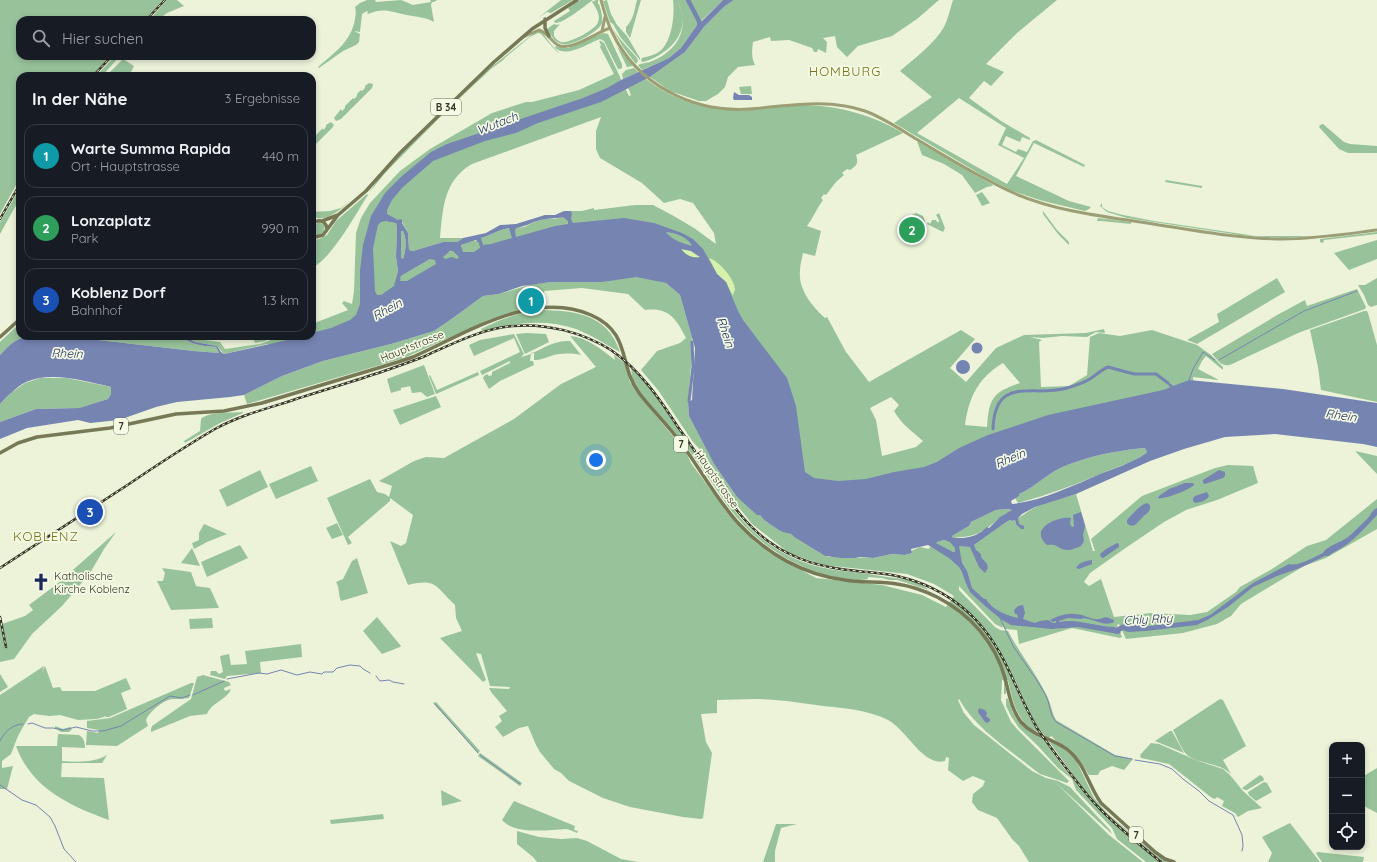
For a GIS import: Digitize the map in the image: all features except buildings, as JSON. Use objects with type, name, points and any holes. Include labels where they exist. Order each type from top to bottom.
[{"type":"main road","name":"B 34","points":[[316,237],[322,236],[338,215],[366,191],[400,153],[447,106],[520,39],[549,17],[576,0]]},
{"type":"main road","points":[[600,0],[610,28],[620,46],[632,62],[657,85],[669,93],[688,101],[717,108],[734,110],[817,104],[841,106],[866,112],[890,123],[985,178],[1017,194],[1053,206],[1089,214],[1263,239],[1311,238],[1377,230]]},
{"type":"main road","points":[[602,31],[605,16]]},
{"type":"main road","points":[[549,17],[545,28],[549,36],[556,44],[560,46],[567,47],[581,42],[610,28]]},
{"type":"main road","points":[[520,39],[536,30],[549,36]]},
{"type":"main road","name":"B 34","points":[[316,221],[322,221],[338,215]]},
{"type":"main road","points":[[322,221],[326,225],[327,230]]},
{"type":"main road","name":"Hauptstrasse","points":[[0,452],[18,443],[42,436],[110,428],[176,414],[224,411],[262,404],[398,362],[502,317],[522,310],[558,308],[587,314],[603,322],[618,338],[631,378],[638,392],[679,440],[732,516],[751,536],[778,556],[809,571],[844,580],[897,583],[920,589],[939,598],[967,617],[981,632],[994,652],[1004,676],[1015,713],[1022,722],[1036,733],[1068,750],[1079,762],[1101,803],[1155,852],[1164,859],[1174,862]]},
{"type":"main road","points":[[0,337],[16,323]]},
{"type":"shaded area","points":[[0,0],[163,0],[148,16],[16,16],[16,60],[107,60],[96,72],[16,72],[16,185],[0,214]]},
{"type":"shaded area","points":[[167,0],[177,0],[184,6],[163,16],[153,16]]},
{"type":"shaded area","points":[[367,0],[375,0],[376,2],[401,0],[413,5],[431,2],[430,0],[437,0],[432,2],[431,5],[434,22],[424,18],[383,10],[368,14],[367,11],[362,14],[360,32],[354,31],[360,34],[359,42],[319,68],[318,67],[346,40],[353,27],[356,15],[355,7]]},
{"type":"shaded area","points":[[561,0],[573,0],[551,13],[547,12],[538,18]]},
{"type":"shaded area","points":[[580,0],[593,0],[569,17],[555,23],[554,21],[570,11],[568,8]]},
{"type":"shaded area","points":[[598,0],[602,16],[602,23],[600,27],[584,38],[572,43],[562,44],[555,40],[547,29],[554,24],[560,24],[554,31],[554,36],[561,42],[569,41],[581,36],[592,29],[599,19],[592,2]]},
{"type":"shaded area","points":[[607,0],[611,14],[617,25],[627,36],[640,60],[621,38],[613,24],[610,22],[603,1]]},
{"type":"shaded area","points":[[637,0],[641,0],[630,38],[626,32],[626,27],[632,18]]},
{"type":"shaded area","points":[[673,0],[677,0],[683,21],[677,39],[663,53],[643,62],[641,61],[642,58],[660,51],[664,47],[672,27],[674,13]]},
{"type":"shaded area","points":[[677,0],[723,0],[697,25],[681,48],[669,58],[642,70],[638,65],[650,62],[668,52],[675,45],[679,37],[683,20]]},
{"type":"shaded area","points":[[734,0],[939,0],[917,19],[892,36],[858,46],[847,57],[837,47],[835,36],[823,38],[827,42],[826,53],[818,49],[817,52],[814,52],[812,48],[789,40],[771,41],[770,37],[753,42],[752,56],[755,65],[738,67],[728,77],[725,87],[718,94],[706,101],[699,101],[670,91],[650,77],[685,52],[704,27],[725,6]]},
{"type":"shaded area","points":[[953,0],[1057,0],[1017,33],[986,64],[1004,72],[991,86],[984,81],[969,98],[1001,121],[1030,138],[1030,140],[1022,137],[1020,142],[1006,136],[1002,145],[1016,152],[1018,149],[1027,152],[1033,141],[1036,140],[1085,165],[1084,167],[1034,143],[1016,176],[1069,201],[1091,207],[1089,209],[1085,211],[1043,201],[1012,191],[985,177],[894,123],[932,97],[900,71],[924,50],[940,33],[944,27]],"holes":[[[959,98],[1006,128],[998,145],[1024,158],[1007,184],[917,133]]]},
{"type":"shaded area","points":[[612,28],[637,58],[638,61],[636,64],[623,47]]},
{"type":"shaded area","points":[[539,31],[542,32],[558,52],[561,53],[557,52],[541,34],[538,33],[530,37],[491,69],[449,108],[385,173],[369,193],[379,178],[401,154],[489,69],[534,33]]},
{"type":"shaded area","points":[[603,33],[608,34],[622,64],[622,68],[618,69],[604,41],[600,39],[571,51],[565,52],[555,48],[556,46],[568,48]]},
{"type":"shaded area","points":[[612,36],[617,46],[633,66],[627,67]]},
{"type":"shaded area","points":[[599,41],[601,41],[604,43],[629,96],[631,95],[628,88],[646,79],[669,94],[682,100],[709,108],[737,110],[798,105],[831,107],[868,116],[903,133],[856,155],[857,163],[855,166],[842,173],[844,175],[836,182],[826,195],[824,194],[821,198],[823,200],[807,226],[821,231],[815,256],[803,253],[800,266],[801,285],[807,298],[820,314],[825,318],[827,317],[846,352],[869,382],[961,330],[975,339],[950,368],[966,382],[996,348],[1024,335],[1086,333],[1104,329],[1105,333],[1096,332],[1087,337],[1030,337],[1042,340],[1039,342],[1041,387],[1069,386],[1087,375],[1090,337],[1099,333],[1120,336],[1152,330],[1197,345],[1211,355],[1223,367],[1223,370],[1206,356],[1198,369],[1219,380],[1193,377],[1196,407],[805,500],[718,303],[629,244],[325,344],[267,344],[224,354],[217,346],[192,340],[220,342],[225,349],[260,344],[271,340],[316,340],[316,322],[348,310],[342,303],[344,301],[352,304],[354,291],[356,233],[361,218],[370,203],[400,171],[430,149],[492,113],[526,102],[532,102],[579,90],[614,74],[600,47],[601,45]],"holes":[[[601,117],[596,131],[596,149],[600,158],[642,183],[664,203],[680,199],[693,203],[714,233],[716,244],[694,228],[653,205],[635,205],[594,210],[594,208],[582,211],[571,211],[572,213],[555,219],[541,219],[524,227],[516,228],[511,232],[509,228],[501,230],[480,238],[482,241],[466,243],[461,245],[462,247],[430,259],[396,280],[398,271],[396,257],[396,223],[402,222],[408,233],[409,250],[413,251],[443,242],[457,242],[463,238],[440,238],[446,196],[455,179],[462,171],[472,164]],[[1003,363],[1020,383],[1003,390],[994,398],[989,410],[987,427],[965,425],[969,406],[976,389],[987,375]],[[891,397],[899,405],[894,411],[897,416],[907,428],[923,441],[916,447],[882,456],[876,420],[870,408]]]},
{"type":"shaded area","points":[[111,60],[116,60],[106,72],[100,72]]},
{"type":"shaded area","points":[[122,60],[134,66],[131,72],[110,72]]},
{"type":"shaded area","points":[[634,68],[638,72],[623,79],[622,74],[626,70]]},
{"type":"shaded area","points":[[369,83],[373,84],[372,88],[341,119],[336,121],[334,118],[341,109],[342,111],[345,106]]},
{"type":"shaded area","points":[[751,86],[752,94],[741,94],[739,87]]},
{"type":"shaded area","points":[[331,122],[334,125],[316,144],[316,135],[326,127],[326,125]]},
{"type":"shaded area","points":[[1323,124],[1344,142],[1350,144],[1377,146],[1377,153],[1348,153],[1339,149],[1319,127]]},
{"type":"shaded area","points":[[917,141],[993,185],[975,193],[962,175],[944,164],[922,155]]},
{"type":"shaded area","points":[[1166,180],[1202,186],[1202,188],[1165,182]]},
{"type":"shaded area","points":[[982,192],[990,203],[982,206],[976,195]]},
{"type":"shaded area","points":[[367,194],[368,195],[336,245],[328,255],[316,266],[316,239],[327,235],[336,221]]},
{"type":"shaded area","points":[[16,195],[16,205],[0,234],[0,222]]},
{"type":"shaded area","points":[[349,202],[336,212],[331,215],[316,218],[316,212],[330,211],[341,208]]},
{"type":"shaded area","points":[[1102,203],[1102,207],[1108,211],[1154,221],[1256,236],[1315,236],[1283,238],[1240,235],[1127,218],[1107,212],[1100,206]]},
{"type":"shaded area","points":[[1043,211],[1057,230],[1069,242],[1069,245],[1058,234],[1043,214]]},
{"type":"shaded area","points":[[916,213],[923,216],[925,221],[915,243],[912,244],[900,236],[912,215]]},
{"type":"shaded area","points":[[939,213],[945,228],[943,232],[927,224],[928,222],[930,224],[932,220],[939,222],[936,215]]},
{"type":"shaded area","points":[[1098,218],[1131,222],[1131,224],[1097,221]]},
{"type":"shaded area","points":[[319,222],[324,225],[324,231],[316,236],[316,224]]},
{"type":"shaded area","points":[[401,231],[403,231],[406,241],[403,259],[401,259]]},
{"type":"shaded area","points":[[1377,232],[1377,234],[1324,240],[1323,243],[1320,242],[1320,239]]},
{"type":"shaded area","points":[[1377,240],[1377,259],[1349,270],[1334,253]]},
{"type":"shaded area","points":[[630,277],[640,277],[666,283],[680,295],[692,337],[688,402],[689,416],[714,464],[737,497],[777,529],[791,534],[825,556],[873,558],[892,554],[905,555],[912,553],[911,551],[920,547],[929,549],[936,542],[944,540],[974,545],[1005,523],[1010,520],[1015,520],[1038,506],[1076,494],[1093,551],[1095,551],[1091,539],[1142,496],[1215,468],[1228,465],[1253,466],[1258,483],[1217,500],[1186,510],[1164,522],[1090,573],[1084,582],[1089,586],[1101,579],[1114,617],[1151,613],[1190,615],[1207,612],[1236,592],[1240,587],[1272,569],[1307,546],[1326,540],[1377,499],[1377,529],[1326,558],[1304,566],[1241,604],[1231,616],[1217,624],[1183,633],[1126,639],[1119,624],[1117,625],[1122,637],[1120,638],[1072,628],[1019,644],[1017,630],[1005,629],[1002,625],[1003,628],[995,624],[959,586],[959,590],[995,627],[1000,630],[1008,631],[1043,688],[1056,720],[1115,755],[1133,759],[1124,770],[1112,766],[1100,771],[1098,775],[1089,775],[1075,754],[1056,741],[1052,736],[1048,738],[1038,727],[1015,680],[1012,680],[1038,732],[1025,723],[1020,717],[1011,695],[1008,680],[1004,680],[1006,694],[1004,694],[1004,682],[1002,680],[1001,700],[1011,722],[1069,781],[1067,783],[1040,774],[1002,745],[974,719],[959,699],[958,700],[964,713],[974,725],[1032,771],[1070,787],[1112,834],[1055,782],[1109,835],[1143,862],[1029,862],[1019,846],[997,818],[978,810],[972,802],[973,794],[983,786],[985,781],[973,776],[963,781],[948,770],[949,758],[946,757],[945,761],[929,759],[902,731],[888,720],[856,710],[787,701],[761,699],[717,700],[717,713],[701,714],[706,742],[712,753],[703,818],[683,817],[630,807],[603,798],[569,781],[561,773],[554,769],[540,752],[528,726],[519,728],[503,737],[495,727],[502,721],[499,716],[507,711],[489,688],[509,689],[510,687],[490,686],[481,654],[476,653],[486,680],[483,682],[440,638],[462,631],[456,618],[455,605],[439,589],[431,584],[418,583],[408,585],[390,541],[401,546],[406,543],[413,515],[390,498],[390,501],[348,537],[352,543],[348,545],[327,498],[370,479],[377,492],[385,494],[389,497],[392,486],[379,481],[414,461],[426,457],[444,458],[514,419],[561,384],[596,367],[570,336],[588,341],[615,360],[614,355],[625,363],[630,382],[637,393],[677,441],[676,442],[680,447],[684,448],[691,463],[726,511],[754,541],[770,553],[816,578],[882,585],[922,595],[946,607],[954,596],[934,584],[907,574],[823,565],[789,553],[752,524],[709,467],[708,459],[693,442],[658,390],[641,370],[657,351],[680,343],[686,338],[679,325],[670,315],[665,312],[660,310],[645,310],[628,294],[582,288],[544,291],[543,306],[527,305],[524,308],[491,319],[404,358],[247,404],[244,395],[282,376],[323,361],[391,344],[434,331],[483,296],[499,294],[533,284],[551,282],[603,282]]},
{"type":"shaded area","points":[[1277,278],[1285,292],[1197,344],[1187,340],[1219,322],[1217,314]]},
{"type":"shaded area","points":[[1377,278],[1377,305],[1371,307],[1368,305],[1358,285],[1365,285]]},
{"type":"shaded area","points":[[1357,289],[1366,307],[1365,309],[1298,333],[1230,365],[1222,364],[1212,354],[1305,300],[1307,306]]},
{"type":"shaded area","points":[[535,310],[574,313],[597,321],[614,339],[620,352],[576,329],[553,324],[529,323],[483,331],[481,329],[521,313]]},
{"type":"shaded area","points":[[1367,311],[1368,313],[1377,345],[1377,402],[1321,390],[1310,330]]},
{"type":"shaded area","points":[[16,327],[16,340],[19,340],[0,355],[0,342]]},
{"type":"shaded area","points":[[514,334],[524,354],[521,357],[531,354],[530,361],[533,361],[534,365],[500,381],[489,389],[483,378],[484,376],[487,374],[489,376],[492,375],[492,372],[510,363],[510,361],[482,375],[480,371],[520,352],[514,338],[474,356],[469,345],[480,340]]},
{"type":"shaded area","points":[[516,334],[546,334],[549,342],[525,354]]},
{"type":"shaded area","points":[[98,340],[187,340],[193,343],[216,347],[219,353]]},
{"type":"shaded area","points":[[254,340],[266,341],[255,343]]},
{"type":"shaded area","points":[[570,341],[581,355],[562,354],[534,360],[534,352],[556,343]]},
{"type":"shaded area","points":[[424,365],[435,394],[427,397],[421,392],[412,393],[410,386],[401,388],[401,390],[391,393],[387,379]]},
{"type":"shaded area","points":[[631,368],[654,394],[738,515],[767,543],[791,557],[816,566],[903,579],[918,583],[929,590],[897,580],[868,577],[868,579],[863,580],[852,580],[823,574],[795,563],[769,547],[736,517],[679,437],[644,398],[633,380]]},
{"type":"shaded area","points":[[478,372],[479,375],[436,394],[429,376],[430,375],[437,390]]},
{"type":"shaded area","points":[[40,378],[67,378],[111,387],[111,394],[108,399],[79,408],[36,409],[0,422],[0,404],[12,392],[25,383]]},
{"type":"shaded area","points":[[436,396],[441,407],[400,425],[393,410]]},
{"type":"shaded area","points":[[243,412],[185,443],[184,441],[200,431],[201,419],[205,416],[221,413]]},
{"type":"shaded area","points":[[1145,448],[1147,452],[1132,461],[1073,485],[1018,503],[1015,498],[1053,472],[1063,467],[1110,453]]},
{"type":"shaded area","points":[[1355,451],[1377,456],[1377,474]]},
{"type":"shaded area","points":[[311,466],[318,481],[276,499],[269,484]]},
{"type":"shaded area","points":[[260,470],[268,487],[227,507],[219,490]]},
{"type":"shaded area","points":[[996,510],[1012,510],[975,535],[952,537],[969,526],[971,522]]},
{"type":"shaded area","points":[[337,523],[343,535],[332,539],[326,528]]},
{"type":"shaded area","points":[[204,524],[227,534],[194,549],[192,543],[199,540],[199,533]]},
{"type":"shaded area","points":[[116,532],[90,573],[62,606],[32,634],[14,659],[0,662],[0,620],[2,624],[25,616],[33,610],[29,605],[57,584]]},
{"type":"shaded area","points":[[240,545],[248,558],[207,577],[201,562]]},
{"type":"shaded area","points":[[192,548],[200,566],[181,563]]},
{"type":"shaded area","points":[[357,558],[368,593],[341,601],[336,582],[343,579],[352,561]]},
{"type":"shaded area","points":[[162,568],[191,572],[196,586],[210,588],[219,608],[171,610],[157,581],[163,581],[165,573]]},
{"type":"shaded area","points":[[377,617],[401,646],[400,647],[382,654],[363,631]]},
{"type":"shaded area","points":[[212,618],[213,628],[190,629],[189,619]]},
{"type":"shaded area","points":[[301,644],[302,657],[260,662],[261,673],[227,676],[225,679],[210,675],[211,671],[216,671],[219,674],[223,672],[220,656],[229,654],[231,665],[247,664],[245,651]]},
{"type":"shaded area","points":[[44,666],[42,672],[45,666],[53,688],[60,687],[62,691],[95,691],[126,678],[131,689],[121,693],[127,709],[109,717],[105,716],[96,719],[78,720],[60,715],[49,716],[34,714],[29,717],[18,736],[11,754],[2,761],[2,768],[13,766],[7,789],[0,789],[0,695]]},
{"type":"shaded area","points":[[0,674],[8,687],[0,692]]},
{"type":"shaded area","points":[[203,675],[229,682],[231,685],[224,688],[225,691],[231,689],[229,693],[212,707],[207,714],[190,716],[151,732],[152,726],[191,699],[197,677]]},
{"type":"shaded area","points":[[194,683],[189,698],[172,699],[160,704],[153,710],[146,720],[148,726],[117,746],[86,745],[87,731],[98,733],[99,730],[87,728],[87,721],[110,718]]},
{"type":"shaded area","points":[[1006,698],[1008,699],[1013,713],[1019,722],[1042,738],[1063,767],[1098,809],[1159,862],[1146,862],[1117,839],[1112,828],[1076,790],[1072,779],[1058,768],[1019,728],[1006,706]]},
{"type":"shaded area","points":[[1220,699],[1223,700],[1246,746],[1223,760],[1231,774],[1221,767],[1187,755],[1173,730]]},
{"type":"shaded area","points":[[436,702],[480,751],[478,753],[433,703]]},
{"type":"shaded area","points":[[55,726],[63,729],[70,727],[72,729],[69,732],[61,732],[55,728]]},
{"type":"shaded area","points":[[1172,731],[1184,753],[1155,741]]},
{"type":"shaded area","points":[[58,734],[79,735],[85,744],[85,748],[62,747],[62,761],[91,761],[107,755],[102,763],[62,763],[61,777],[104,778],[109,820],[66,802],[54,794],[31,773],[23,761],[16,746],[57,746]]},
{"type":"shaded area","points":[[1048,740],[1061,747],[1074,757],[1094,798],[1107,813],[1157,856],[1169,862],[1162,862],[1098,806],[1079,783]]},
{"type":"shaded area","points":[[1151,743],[1159,744],[1198,761],[1223,769],[1243,791],[1262,808],[1248,811],[1238,817],[1235,813],[1222,806],[1224,801],[1217,797],[1215,799],[1212,798],[1169,764],[1141,758],[1140,755]]},
{"type":"shaded area","points":[[480,753],[522,783],[520,786],[478,756]]},
{"type":"shaded area","points":[[1377,768],[1377,813],[1365,807],[1365,775]]},
{"type":"shaded area","points":[[1260,775],[1264,780],[1247,790],[1242,788]]},
{"type":"shaded area","points":[[1264,782],[1267,783],[1272,792],[1256,801],[1249,795],[1248,792]]},
{"type":"shaded area","points":[[441,790],[462,801],[442,806]]},
{"type":"shaded area","points":[[514,801],[575,826],[574,830],[578,831],[577,833],[566,829],[541,831],[523,830],[508,825],[502,820]]},
{"type":"shaded area","points":[[383,814],[384,819],[331,824],[330,820]]},
{"type":"shaded area","points":[[1290,823],[1320,862],[1268,862],[1272,853],[1262,837]]},
{"type":"shaded area","points":[[776,824],[797,824],[781,828],[775,851],[775,862],[763,862]]},
{"type":"shaded area","points":[[517,831],[539,837],[561,839],[577,838],[587,841],[621,859],[638,862],[537,862],[517,844]]},
{"type":"shaded area","points":[[1316,853],[1364,857],[1363,862],[1322,862]]},
{"type":"sand","points":[[681,248],[691,251],[700,257],[689,256]]},
{"type":"sand","points":[[709,258],[726,271],[734,286],[735,290],[733,296],[726,282],[717,274]]},
{"type":"water","name":"Rhein","points":[[723,0],[734,0],[725,6],[704,27],[685,52],[650,77],[601,102],[538,123],[516,133],[485,141],[433,161],[402,188],[392,200],[387,210],[387,214],[398,220],[402,220],[402,223],[408,233],[409,250],[413,251],[443,242],[457,242],[463,238],[486,233],[500,225],[516,224],[545,215],[555,215],[564,211],[571,211],[571,219],[573,223],[624,218],[654,223],[682,233],[693,239],[703,249],[717,274],[726,282],[743,320],[787,378],[796,406],[805,472],[814,478],[838,481],[866,479],[924,467],[937,462],[959,448],[988,435],[1048,415],[1163,390],[1189,380],[1283,389],[1377,403],[1377,447],[1363,444],[1275,434],[1225,437],[1150,461],[1076,494],[1035,507],[1018,518],[1019,524],[1024,526],[1024,529],[1021,529],[1016,524],[1015,520],[1010,520],[974,545],[987,564],[988,568],[985,573],[979,567],[970,547],[959,546],[962,563],[967,571],[972,588],[984,599],[986,599],[995,609],[1009,616],[1018,618],[1014,610],[1018,606],[1023,605],[1025,613],[1023,619],[1035,623],[1048,620],[1053,623],[1056,623],[1056,621],[1053,622],[1050,620],[1062,615],[1072,614],[1094,619],[1106,617],[1114,620],[1114,622],[1106,624],[1083,618],[1068,618],[1059,622],[1073,621],[1115,628],[1121,625],[1149,626],[1198,620],[1210,615],[1253,583],[1289,564],[1293,565],[1301,563],[1323,553],[1327,548],[1348,537],[1377,508],[1377,515],[1357,536],[1342,548],[1328,556],[1253,587],[1228,607],[1197,625],[1146,631],[1128,632],[1123,630],[1118,634],[1078,627],[1052,629],[1011,625],[1002,620],[970,592],[959,567],[949,558],[928,545],[911,549],[912,553],[905,555],[892,554],[873,558],[841,558],[825,556],[791,534],[777,529],[764,520],[760,515],[757,515],[737,497],[714,464],[689,416],[688,402],[692,400],[695,348],[680,295],[666,283],[636,277],[603,282],[551,282],[522,286],[499,294],[483,296],[434,331],[391,344],[323,361],[282,376],[244,395],[177,402],[156,407],[119,420],[90,423],[78,420],[27,428],[0,439],[0,422],[36,409],[79,408],[108,399],[111,394],[111,387],[68,378],[46,377],[22,384],[0,404],[0,355],[18,340],[98,340],[219,353],[216,347],[193,343],[187,340],[192,340],[217,346],[224,354],[287,340],[316,340],[316,332],[331,328],[350,320],[356,315],[360,304],[360,271],[363,245],[371,216],[385,193],[402,176],[431,152],[447,144],[583,98],[669,58],[681,48],[699,20],[701,22]],"holes":[[[563,217],[568,221],[568,224],[555,226],[516,237],[516,228],[540,220]],[[386,221],[396,223],[397,228],[396,257],[398,271],[394,286],[381,295],[377,295],[375,291],[373,248],[378,225],[381,222]],[[509,228],[512,238],[483,245],[481,238]],[[401,231],[403,231],[406,241],[403,259],[401,258]],[[666,232],[681,236],[688,240],[692,246],[681,243],[668,235]],[[476,240],[479,243],[480,248],[474,252],[463,252],[461,245]],[[681,249],[691,251],[700,257],[692,257]],[[450,251],[453,251],[459,257],[457,259],[452,257],[445,259],[443,257]],[[430,259],[435,260],[436,264],[407,281],[400,281],[401,276]],[[1145,448],[1147,452],[1131,462],[1057,492],[1034,500],[1012,504],[1011,501],[1019,496],[1019,494],[1063,467],[1098,456]],[[996,510],[1012,510],[1000,517],[989,528],[987,527],[976,535],[966,538],[952,537],[969,526],[971,522]],[[944,540],[950,542],[955,548],[955,552],[936,543]]]},
{"type":"water","points":[[734,92],[739,95],[749,95],[752,97],[752,100],[734,100]]},
{"type":"water","points":[[977,342],[981,344],[983,348],[981,352],[977,354],[973,352],[971,348],[973,344]]},
{"type":"water","points":[[960,360],[966,360],[970,364],[970,370],[966,374],[960,374],[956,370],[956,364]]},
{"type":"water","points":[[1219,470],[1225,472],[1225,476],[1223,478],[1205,484],[1203,483],[1203,480]]},
{"type":"water","points":[[1185,483],[1193,483],[1194,485],[1177,494],[1158,498],[1169,489]]},
{"type":"water","points":[[1207,492],[1209,496],[1205,500],[1195,503],[1193,501],[1195,496]]},
{"type":"water","points":[[1147,503],[1150,505],[1150,510],[1148,513],[1134,526],[1129,525],[1127,520],[1136,510]]},
{"type":"water","points":[[1081,512],[1085,526],[1083,535],[1084,541],[1081,546],[1064,550],[1054,545],[1047,545],[1042,539],[1041,534],[1043,529],[1052,521],[1071,518],[1070,524],[1072,527],[1074,526],[1073,515]]},
{"type":"water","points":[[1117,543],[1119,544],[1119,547],[1103,558],[1101,557],[1100,554]]},
{"type":"water","points":[[1092,560],[1092,564],[1079,569],[1076,568],[1083,562]]},
{"type":"water","points":[[979,708],[985,710],[987,713],[986,716],[990,719],[990,721],[987,723],[985,722],[978,712]]},
{"type":"waterway","points":[[688,0],[701,25]]},
{"type":"waterway","points":[[1219,360],[1304,311],[1357,291]]},
{"type":"waterway","points":[[689,401],[693,367],[692,342]]},
{"type":"waterway","points":[[1189,380],[1193,369],[1203,352],[1215,360]]},
{"type":"waterway","points":[[993,429],[995,412],[1001,401],[1008,394],[1067,388],[1090,379],[1108,367],[1134,374],[1156,374],[1168,383]]},
{"type":"waterway","points":[[1000,618],[1013,646],[1045,694],[1052,716],[1056,722],[1115,756],[1132,759]]},
{"type":"waterway","points":[[227,679],[259,673],[267,674],[281,670],[297,675],[310,672],[322,674],[324,672],[333,672],[337,668],[350,665],[360,666],[370,673]]},
{"type":"waterway","points":[[376,676],[380,681],[389,680],[404,684]]},
{"type":"waterway","points":[[193,695],[224,681]]},
{"type":"waterway","points":[[28,724],[32,723],[45,728],[63,730],[76,727],[92,731],[103,731],[121,726],[170,696],[182,698],[190,695]]},
{"type":"waterway","points":[[435,704],[478,753]]},
{"type":"waterway","points":[[0,741],[9,729],[16,725],[23,724]]},
{"type":"waterway","points":[[480,755],[520,784]]},
{"type":"waterway","points":[[1135,760],[1160,764],[1172,769],[1209,801],[1233,815],[1242,835],[1242,851]]},
{"type":"waterway","points":[[0,785],[22,800],[36,805],[50,817],[64,849],[76,862]]},
{"type":"railway","points":[[150,16],[165,0]]},
{"type":"railway","points":[[97,72],[108,60]]},
{"type":"railway","points":[[0,219],[16,191]]},
{"type":"railway","points":[[0,568],[182,449],[215,429],[232,421],[258,411],[393,368],[489,330],[525,325],[564,330],[588,338],[600,344],[611,350],[631,366],[664,406],[733,505],[760,535],[778,548],[789,554],[833,568],[890,575],[911,580],[942,593],[968,612],[987,633],[996,646],[1029,714],[1046,742],[1085,793],[1122,830],[1161,862]]},
{"type":"railway","points":[[0,617],[6,647]]},
{"type":"place","name":"Lonzaplatz","points":[[912,230]]},
{"type":"place","name":"Warte Summa Rapida","points":[[531,301]]},
{"type":"place","name":"Koblenz Dorf","points":[[90,512]]},
{"type":"place","name":"Katholische Kirche Koblenz","points":[[41,582]]},
{"type":"district","name":"HOMBURG","points":[[845,71]]},
{"type":"district","name":"KOBLENZ","points":[[46,536]]},
{"type":"water label","name":"Wutach","points":[[497,123]]},
{"type":"water label","name":"Chly Rhy","points":[[1148,619]]}]
